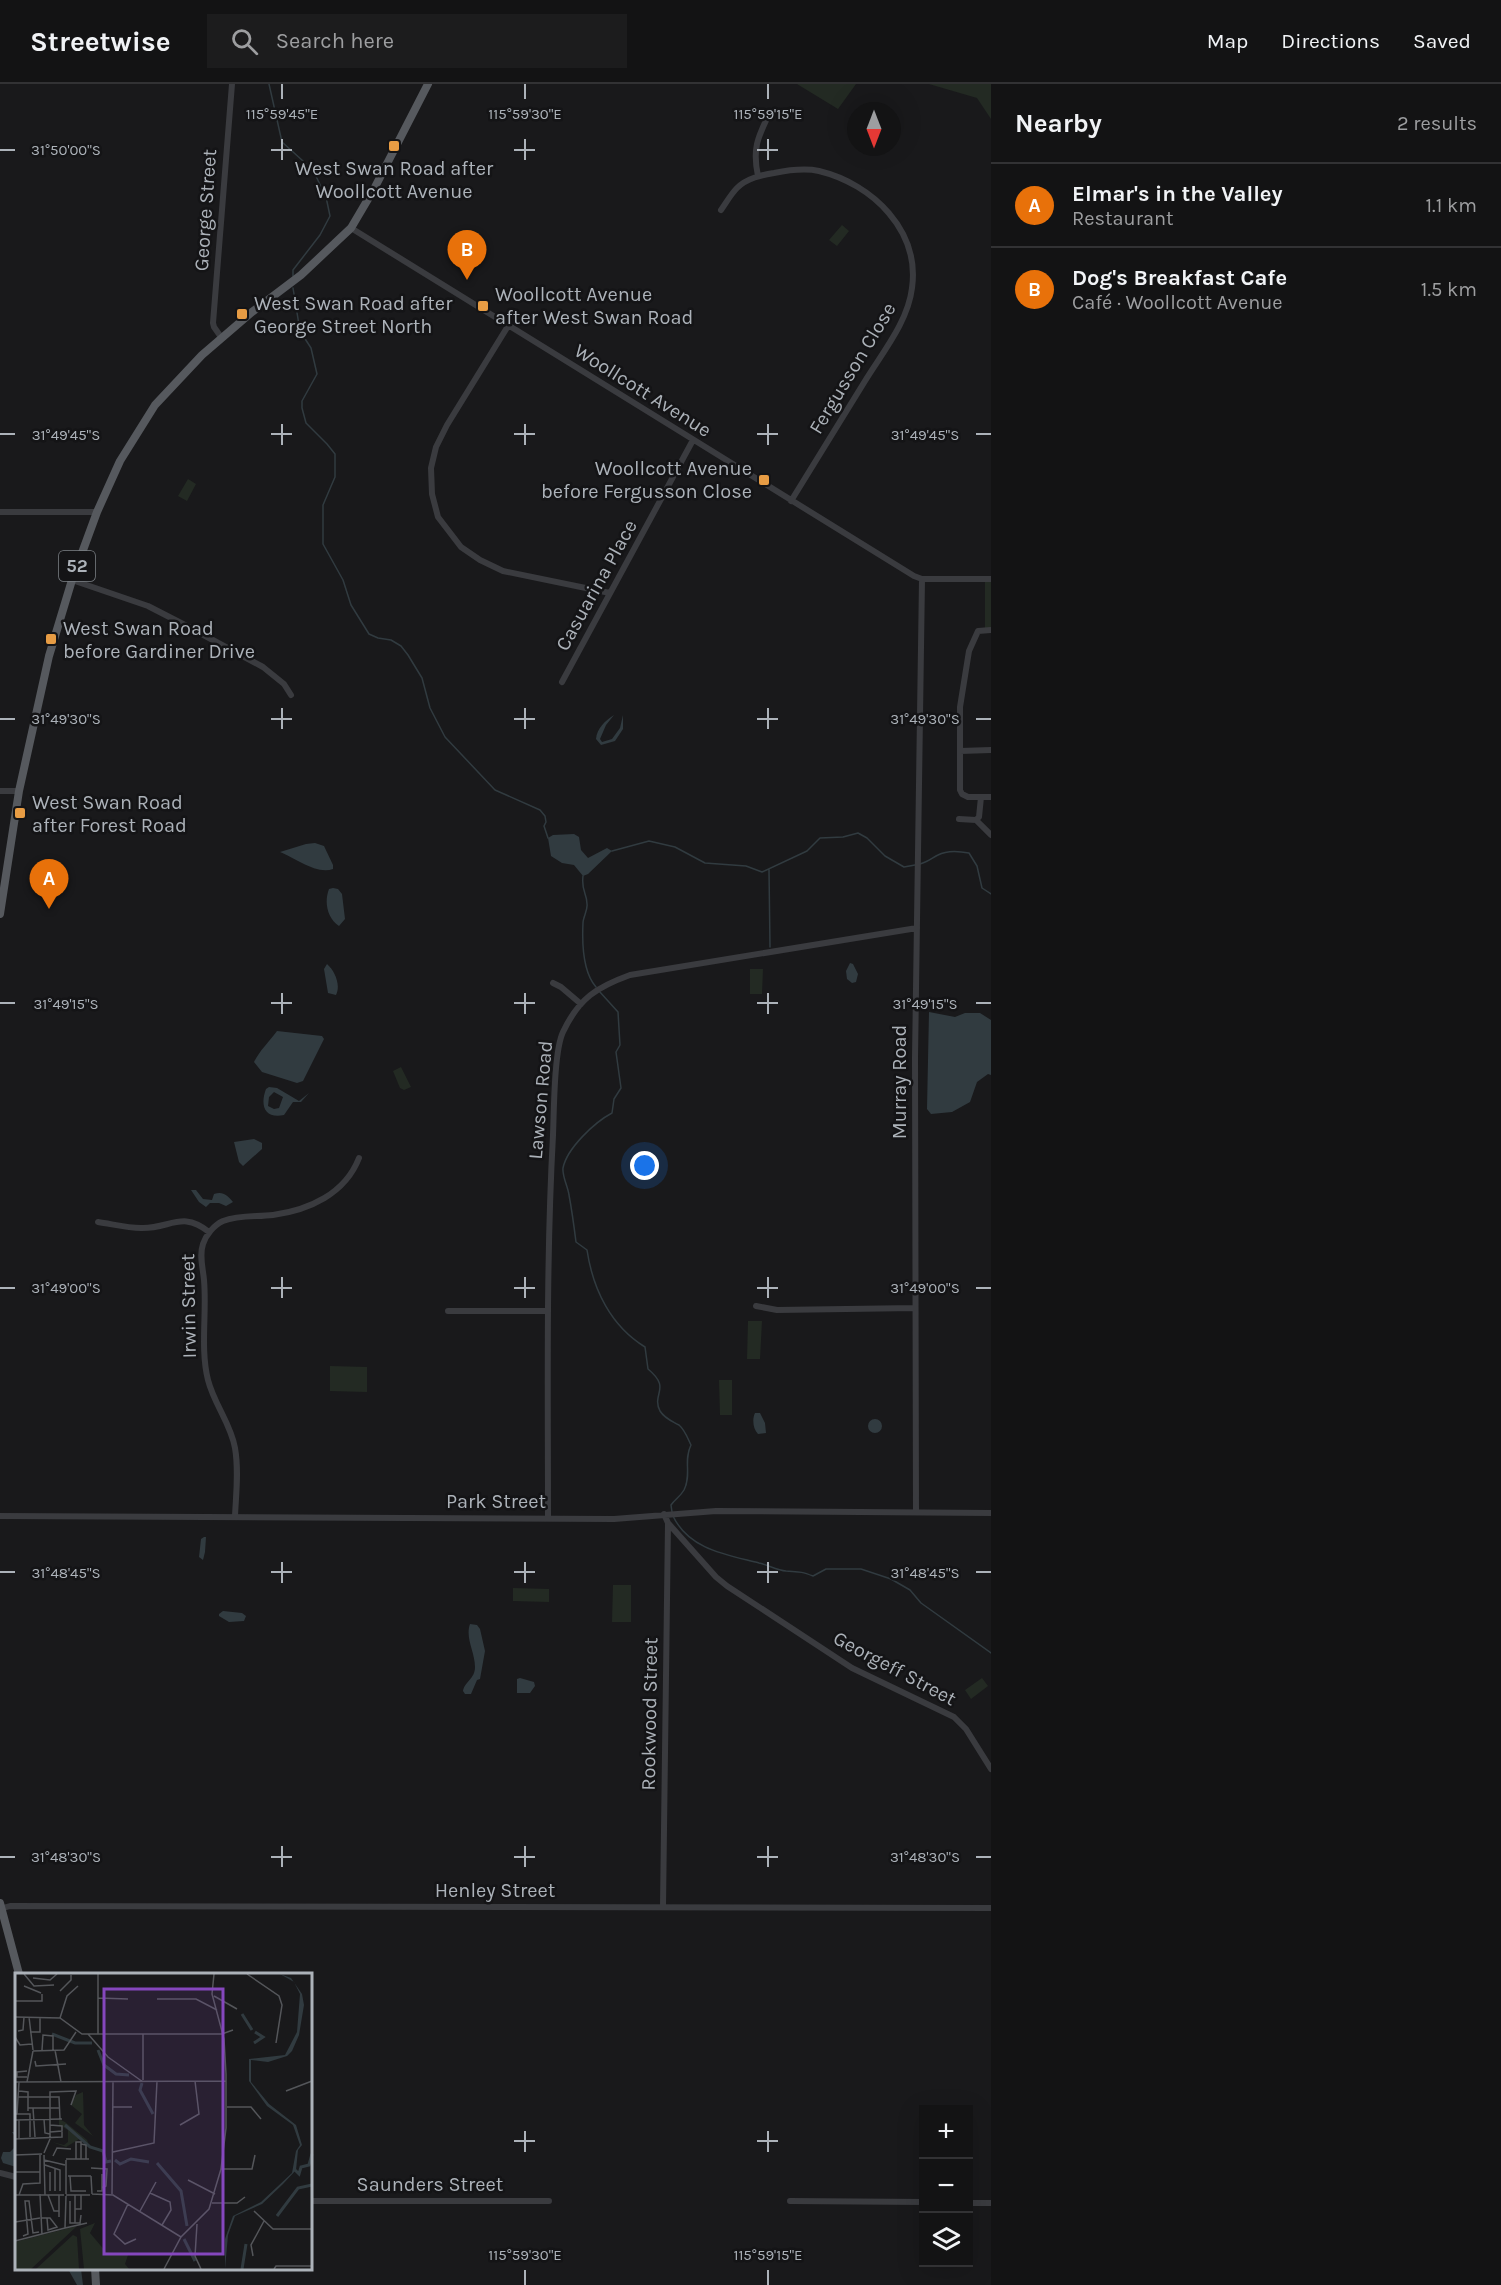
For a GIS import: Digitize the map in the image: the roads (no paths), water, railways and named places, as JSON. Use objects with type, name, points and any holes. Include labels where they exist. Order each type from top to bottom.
[{"type":"main road","name":"52","points":[[0,914],[19,791],[50,657],[72,580],[97,512],[120,460],[155,405],[221,337],[287,287],[351,228],[379,180],[428,84]]},
{"type":"main road","points":[[0,1907],[19,1973]]},
{"type":"main road","points":[[95,2270],[96,2285]]},
{"type":"street","name":"George Street","points":[[221,337],[213,323],[232,84]]},
{"type":"street","points":[[758,176],[754,158],[755,144],[770,112]]},
{"type":"street","name":"Fergusson Close","points":[[721,210],[738,187],[758,176],[799,169],[819,171],[860,190],[892,214],[904,233],[913,268],[909,306],[791,501]]},
{"type":"street","name":"Woollcott Avenue","points":[[351,228],[791,501],[922,579]]},
{"type":"street","points":[[508,326],[436,447],[431,468],[438,517],[461,547],[480,560],[503,571],[610,593]]},
{"type":"street","name":"Casuarina Place","points":[[562,682],[693,440]]},
{"type":"street","points":[[0,512],[97,512]]},
{"type":"street","points":[[922,579],[991,579]]},
{"type":"street","name":"Murray Road","points":[[916,1512],[917,928],[922,579]]},
{"type":"street","points":[[72,580],[148,606],[183,624],[263,667],[284,684],[291,696]]},
{"type":"street","points":[[991,630],[978,631],[975,635],[969,651],[960,707],[960,790],[962,794],[991,797]]},
{"type":"street","points":[[960,750],[991,750]]},
{"type":"street","points":[[0,790],[19,791]]},
{"type":"street","points":[[976,820],[980,813],[981,797]]},
{"type":"street","points":[[959,819],[976,820],[991,835]]},
{"type":"street","name":"Lawson Road","points":[[548,1517],[550,1190],[559,1047],[562,1033],[581,1004],[603,985],[630,975],[917,928]]},
{"type":"street","points":[[553,983],[581,1004]]},
{"type":"street","name":"Irwin Street","points":[[235,1516],[237,1472],[235,1447],[209,1383],[205,1363],[202,1246],[209,1232],[220,1222],[237,1217],[272,1215],[311,1206],[331,1195],[354,1172],[359,1158]]},
{"type":"street","points":[[98,1222],[141,1228],[189,1221],[209,1232]]},
{"type":"street","points":[[756,1306],[777,1310],[915,1308]]},
{"type":"street","points":[[448,1311],[548,1311]]},
{"type":"street","name":"Park Street","points":[[0,1516],[614,1519],[716,1511],[991,1513]]},
{"type":"street","name":"Georgeff Street","points":[[664,1514],[668,1523],[716,1577],[727,1586],[852,1668],[954,1717],[966,1729],[991,1769]]},
{"type":"street","name":"Rookwood Street","points":[[663,1906],[668,1523]]},
{"type":"street","name":"Henley Street","points":[[0,1907],[991,1908]]},
{"type":"street","points":[[0,2174],[15,2177]]},
{"type":"street","name":"Saunders Street","points":[[312,2200],[549,2201]]},
{"type":"street","points":[[790,2201],[919,2202]]},
{"type":"street","points":[[973,2203],[991,2203]]},
{"type":"waterway","points":[[269,84],[282,142],[313,170],[326,197],[330,216],[320,235],[293,270],[293,276]]},
{"type":"waterway","points":[[293,288],[300,331],[311,348],[317,374],[302,401],[302,408],[306,423],[335,454],[335,477],[323,505],[323,544],[343,580],[351,605],[369,634],[391,640],[401,646],[408,655],[422,678],[430,708],[445,737],[495,790],[540,810],[545,816],[544,826],[548,838]]},
{"type":"waterway","points":[[612,851],[649,841],[675,847],[705,863],[746,866],[762,872],[807,851],[820,838],[843,837],[858,833],[867,838],[885,856],[904,867],[915,865]]},
{"type":"waterway","points":[[920,864],[945,852],[969,853],[977,866],[982,888],[991,894]]},
{"type":"waterway","points":[[769,870],[770,947]]},
{"type":"waterway","points":[[583,876],[587,900],[583,923],[584,957],[588,973],[596,987]]},
{"type":"waterway","points":[[599,991],[618,1012],[620,1045],[616,1052],[621,1088],[614,1099],[612,1113],[590,1129],[576,1144],[566,1160],[563,1174],[569,1195],[576,1242],[587,1250],[599,1293],[622,1329],[645,1347],[648,1369],[659,1381],[660,1411],[666,1418],[681,1427],[691,1445],[686,1484],[671,1505],[672,1512]]},
{"type":"waterway","points":[[673,1516],[689,1537],[722,1554],[813,1576],[826,1569],[861,1569],[891,1579],[910,1590],[921,1603],[991,1653]]},
{"type":"place","name":"West Swan Road after Woollcott Avenue","points":[[394,146]]},
{"type":"place","name":"Dog's Breakfast Cafe","points":[[467,280]]},
{"type":"place","name":"Woollcott Avenue after West Swan Road","points":[[483,306]]},
{"type":"place","name":"West Swan Road after George Street North","points":[[242,314]]},
{"type":"place","name":"Woollcott Avenue before Fergusson Close","points":[[764,480]]},
{"type":"place","name":"West Swan Road before Gardiner Drive","points":[[51,639]]},
{"type":"place","name":"West Swan Road after Forest Road","points":[[20,813]]},
{"type":"place","name":"Elmar's in the Valley","points":[[49,909]]}]
